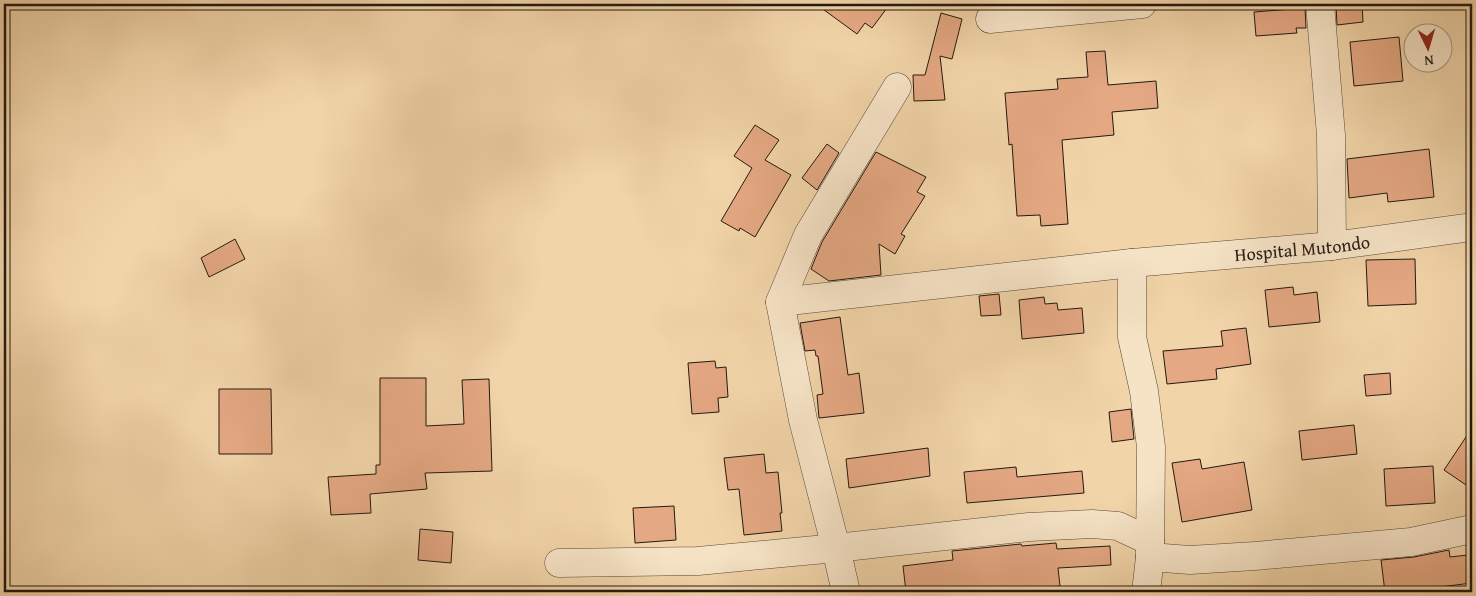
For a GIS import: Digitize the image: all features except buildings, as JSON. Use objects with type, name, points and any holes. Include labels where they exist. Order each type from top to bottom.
[{"type":"street","points":[[990,19],[1142,4]]},
{"type":"street","points":[[1320,4],[1331,135],[1332,246]]},
{"type":"street","points":[[846,592],[803,420],[780,302],[808,236],[897,87]]},
{"type":"street","name":"Hospital Mutondo","points":[[780,302],[1132,263],[1332,246],[1472,227]]},
{"type":"street","points":[[1132,263],[1132,337],[1144,391],[1151,447],[1150,549],[1146,592]]},
{"type":"street","points":[[559,562],[698,561],[1029,527],[1092,524],[1118,526],[1150,549],[1190,560],[1411,542],[1472,529]]}]
